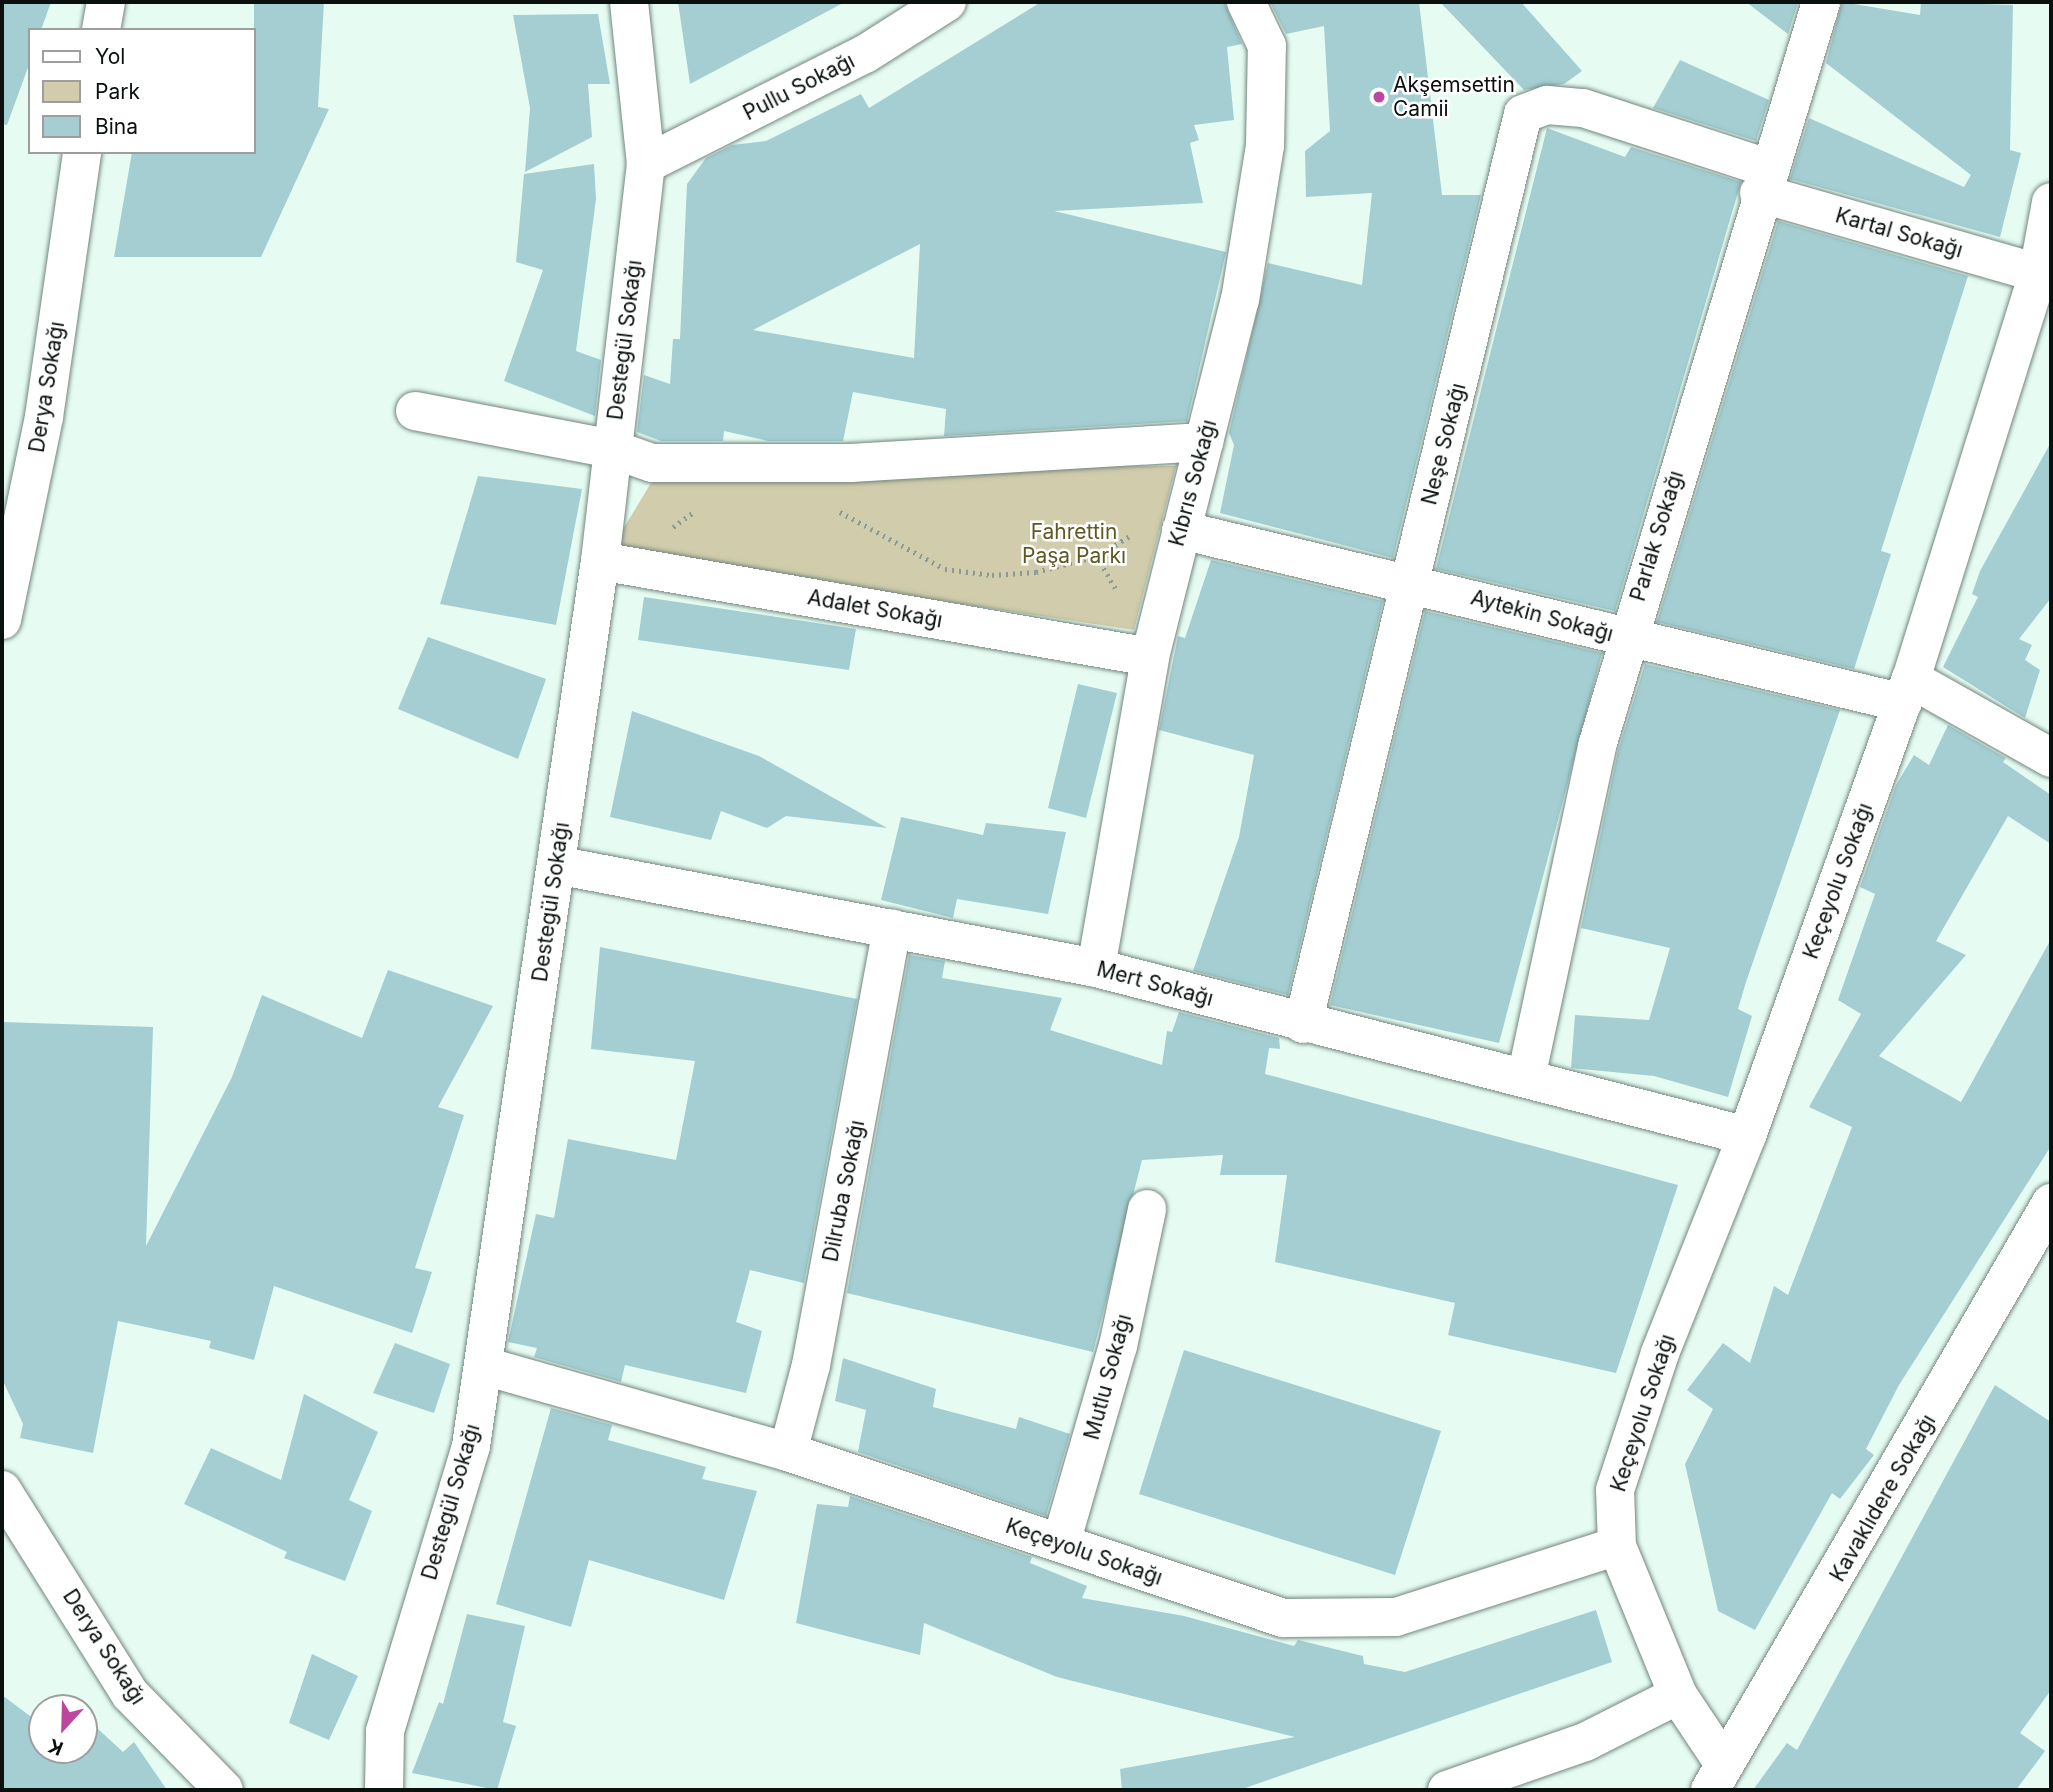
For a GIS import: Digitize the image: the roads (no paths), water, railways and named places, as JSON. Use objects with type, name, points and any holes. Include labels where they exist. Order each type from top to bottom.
[{"type":"street","points":[[102,28],[106,2]]},
{"type":"street","name":"Destegül Sokağı","points":[[384,1790],[385,1731],[471,1447],[600,561],[646,164],[629,2]]},
{"type":"street","name":"Kıbrıs Sokağı","points":[[1096,968],[1150,657],[1240,300],[1265,146],[1267,46],[1245,2]]},
{"type":"street","name":"Parlak Sokağı","points":[[1526,1078],[1597,746],[1764,181],[1821,2]]},
{"type":"street","name":"Pullu Sokağı","points":[[646,164],[865,54],[936,4]]},
{"type":"street","name":"Neşe Sokağı","points":[[1303,1024],[1523,114],[1547,105],[1583,108],[1764,181]]},
{"type":"street","name":"Derya Sokağı","points":[[2,620],[44,417],[82,154]]},
{"type":"street","name":"Kartal Sokağı","points":[[1764,181],[2038,273]]},
{"type":"street","name":"Keçeyolu Sokağı","points":[[484,1366],[788,1452],[1283,1618],[1396,1617],[1617,1546],[1615,1490],[1660,1353],[1747,1136],[1907,691],[2038,273],[2051,202]]},
{"type":"street","points":[[415,411],[612,449],[652,463],[851,463],[1204,442]]},
{"type":"street","name":"Aytekin Sokağı","points":[[1184,515],[1410,581],[1627,639],[1907,691],[2051,758]]},
{"type":"street","name":"Adalet Sokağı","points":[[600,561],[1150,657]]},
{"type":"street","name":"Mert Sokağı","points":[[556,865],[1096,968],[1303,1024],[1526,1078],[1747,1136]]},
{"type":"street","name":"Dilruba Sokağı","points":[[788,1452],[811,1365],[892,928]]},
{"type":"street","name":"Kavaklıdere Sokağı","points":[[1717,1777],[2051,1203]]},
{"type":"street","name":"Mutlu Sokağı","points":[[1061,1543],[1118,1346],[1147,1209]]},
{"type":"street","name":"Derya Sokağı","points":[[2,1490],[130,1693],[224,1790]]},
{"type":"street","points":[[1617,1546],[1678,1695],[1717,1777]]},
{"type":"street","points":[[1447,1790],[1585,1742],[1678,1695]]},
{"type":"place","name":"Akşemsettin Camii","points":[[1379,97]]},
{"type":"park label","name":"Fahrettin Paşa Parkı","points":[[1074,544]]}]
